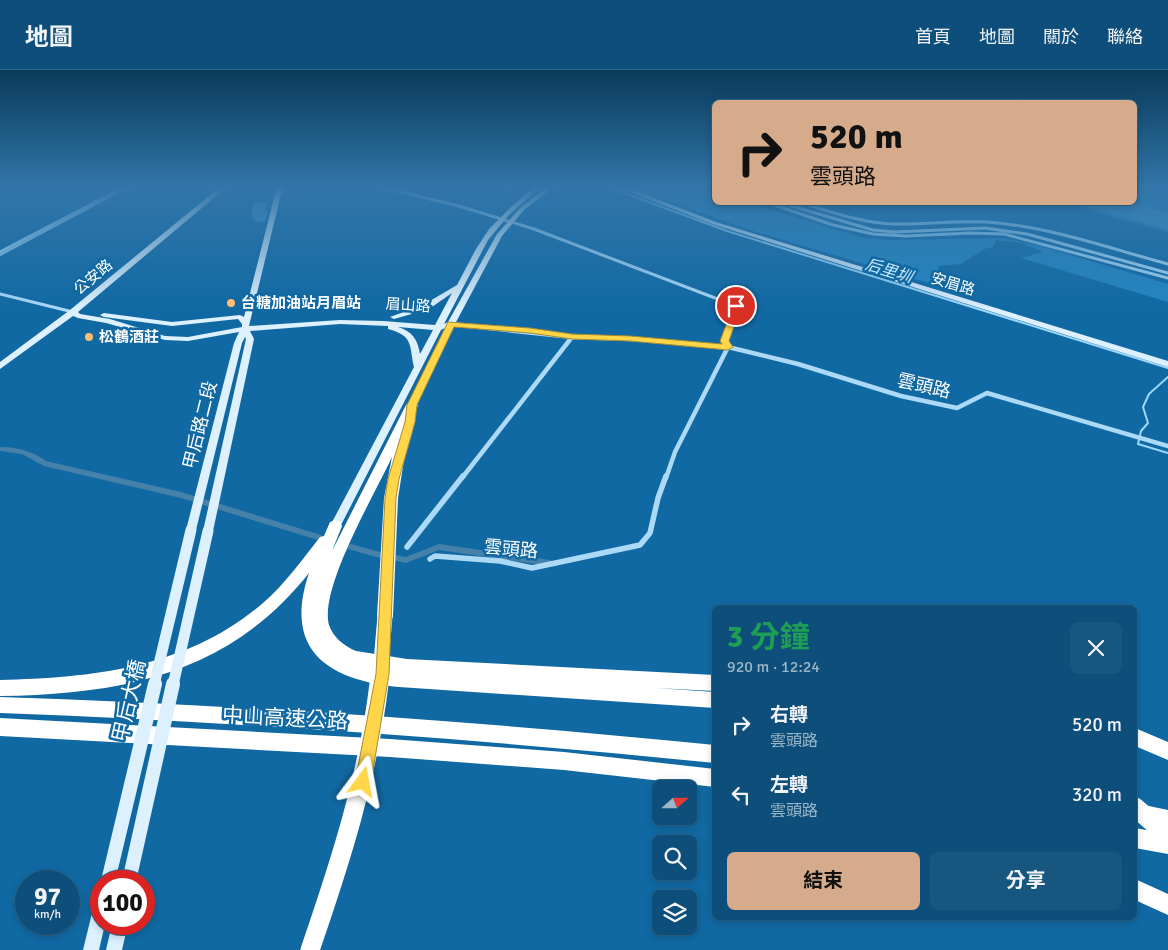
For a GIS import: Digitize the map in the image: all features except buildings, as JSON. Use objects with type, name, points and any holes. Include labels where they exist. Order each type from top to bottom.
[{"type":"highway","points":[[310,950],[336,875],[366,768],[382,674],[391,498],[398,460],[410,422],[412,405]]},
{"type":"highway","points":[[412,405],[331,568],[322,590],[319,605],[320,619],[324,631],[332,644],[352,658],[406,666],[712,683]]},
{"type":"highway","points":[[0,688],[47,688],[107,682],[152,672],[190,658],[245,626],[268,608],[300,574],[335,526]]},
{"type":"highway","points":[[335,526],[312,588],[309,601],[308,624],[311,636],[317,644],[333,661],[343,666],[368,675],[398,679],[712,700]]},
{"type":"highway","name":"中山高速公路","points":[[0,705],[386,725],[571,739],[712,754]]},
{"type":"highway","name":"中山高速公路","points":[[0,727],[400,749],[564,761],[712,778]]},
{"type":"highway","points":[[1137,738],[1168,751]]},
{"type":"highway","points":[[1137,809],[1168,836]]},
{"type":"highway","points":[[1137,814],[1168,820]]},
{"type":"highway","points":[[1137,838],[1168,844]]},
{"type":"highway","points":[[1137,890],[1168,905]]},
{"type":"street","points":[[0,252],[48,227]]},
{"type":"street","name":"公安路","points":[[0,366],[73,312],[175,227]]},
{"type":"street","name":"甲后路二段","points":[[191,530],[238,343],[245,326],[270,227]]},
{"type":"street","points":[[335,526],[460,285],[484,241],[495,227]]},
{"type":"street","points":[[412,405],[489,251],[505,227]]},
{"type":"street","name":"雲頭路","points":[[524,227],[604,254],[736,306],[725,341],[728,347]]},
{"type":"street","name":"安眉路","points":[[727,227],[1168,364]]},
{"type":"street","points":[[850,227],[873,234],[907,236],[1004,234],[1168,278]]},
{"type":"street","points":[[863,227],[895,232],[985,228],[1002,230],[1051,240],[1168,272]]},
{"type":"street","points":[[1021,227],[1035,229],[1168,264]]},
{"type":"street","points":[[394,318],[426,307],[460,285]]},
{"type":"street","name":"眉山路","points":[[0,294],[73,312],[172,324],[240,317],[245,326]]},
{"type":"street","name":"眉山路","points":[[73,312],[78,316],[107,321],[156,336],[188,339],[245,326],[316,318],[394,318],[440,325]]},
{"type":"street","name":"眉山路","points":[[245,326],[340,322],[451,324]]},
{"type":"street","points":[[156,336],[172,324]]},
{"type":"street","name":"雲頭路","points":[[451,324],[572,337],[630,339],[728,347],[798,364],[901,396],[957,408],[987,393],[1168,446]]},
{"type":"street","points":[[245,326],[260,332],[345,326],[392,328],[404,332],[413,339],[416,346],[417,368]]},
{"type":"street","name":"甲后路二段","points":[[131,870],[250,339],[245,326]]},
{"type":"street","points":[[407,547],[572,337]]},
{"type":"street","name":"雲頭路","points":[[430,559],[435,556],[500,562],[532,568],[640,545],[650,533],[658,498],[675,452],[728,347]]},
{"type":"street","name":"甲后大橋","points":[[111,870],[191,530]]},
{"type":"street","points":[[91,950],[95,935]]},
{"type":"street","points":[[114,950],[117,935]]},
{"type":"shaded area","points":[[742,227],[828,227],[861,237],[887,240],[1003,238],[1040,246],[1168,284],[1168,302],[1021,258],[1043,252],[1022,243],[996,240],[993,247],[984,249],[961,264],[939,266],[935,285]]},
{"type":"shaded area","points":[[1150,227],[1168,227],[1168,232]]},
{"type":"waterway","points":[[0,255],[53,227]]},
{"type":"waterway","name":"后里圳","points":[[716,227],[1168,368]]},
{"type":"waterway","points":[[1168,377],[1149,394],[1143,407],[1148,423],[1141,431],[1138,444],[1168,453]]},
{"type":"waterway","points":[[0,449],[24,452],[44,463],[181,495],[318,537]]},
{"type":"waterway","points":[[351,547],[380,555]]},
{"type":"waterway","points":[[396,558],[406,560],[439,547],[550,563]]},
{"type":"place","name":"台糖加油站月眉站","points":[[231,303]]},
{"type":"place","name":"松鶴酒莊","points":[[89,337]]},
{"type":"route","points":[[363,782],[376,719],[384,657],[391,498],[394,479],[410,422],[412,405],[451,324],[572,337],[630,339],[728,347],[725,341],[736,312],[736,306]]}]
